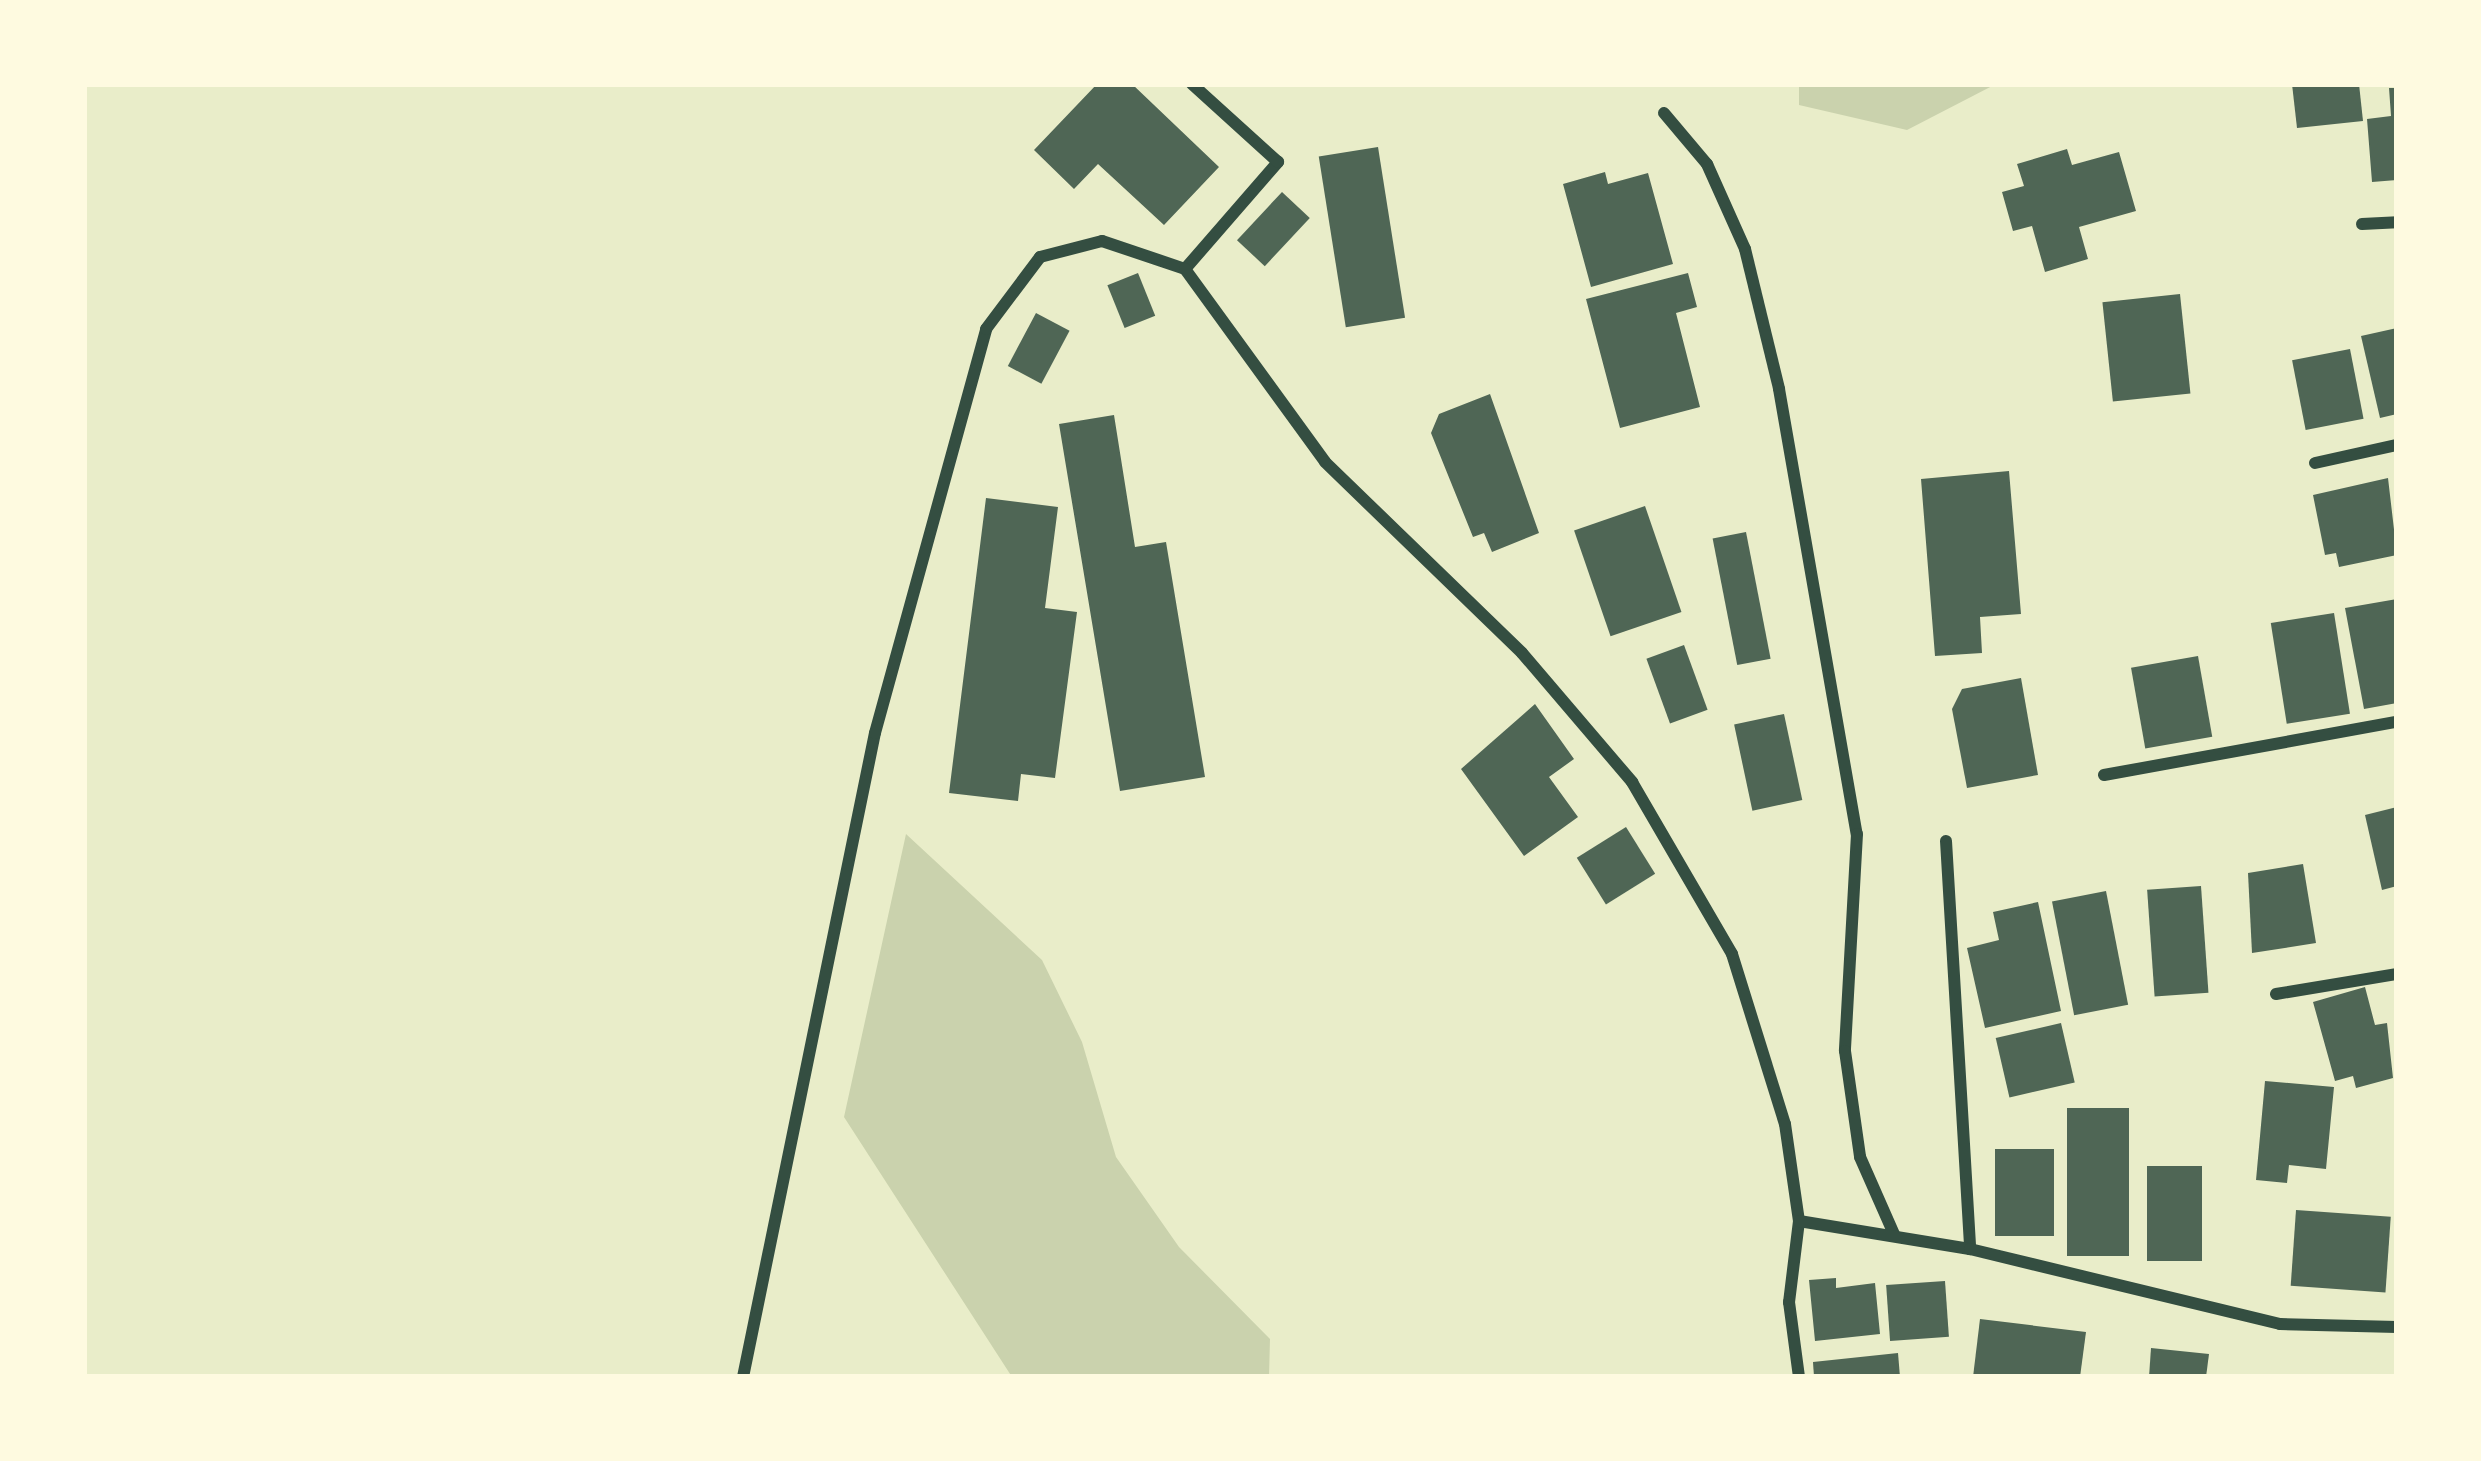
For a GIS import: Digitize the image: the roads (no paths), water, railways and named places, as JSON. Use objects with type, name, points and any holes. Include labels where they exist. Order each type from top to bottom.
[{"type":"street","points":[[1185,269],[1278,162],[1192,84]]},
{"type":"street","points":[[1664,113],[1707,164],[1745,249],[1779,389],[1857,834],[1845,1051],[1860,1157],[1894,1234]]},
{"type":"street","points":[[2362,224],[2397,222]]},
{"type":"street","points":[[743,1377],[875,733],[986,328],[1040,257],[1076,243],[1131,245],[1185,269],[1325,462],[1522,653],[1632,782],[1732,954],[1785,1124],[1799,1221],[1790,1302],[1799,1377]]},
{"type":"street","points":[[2315,463],[2397,445]]},
{"type":"street","points":[[2104,775],[2397,722]]},
{"type":"street","points":[[1946,841],[1970,1249]]},
{"type":"street","points":[[2276,994],[2397,974]]},
{"type":"street","points":[[1799,1221],[1970,1249],[2280,1324],[2397,1327]]}]
